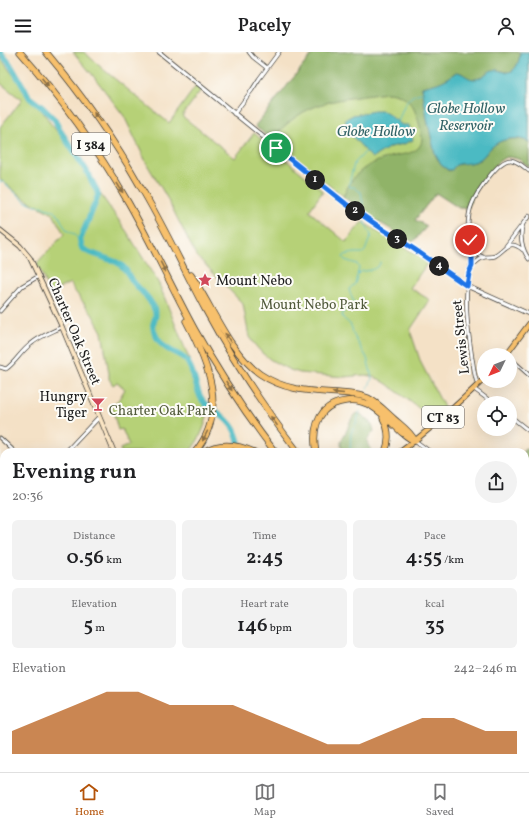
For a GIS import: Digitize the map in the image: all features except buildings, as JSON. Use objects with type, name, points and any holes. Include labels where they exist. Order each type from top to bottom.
[{"type":"highway","name":"I 384","points":[[20,52],[88,138],[126,199],[192,325],[216,366],[246,412],[272,448]]},
{"type":"highway","name":"I 384","points":[[46,52],[85,100],[112,139],[141,186],[217,331],[269,414],[295,448]]},
{"type":"highway","points":[[181,262],[194,279],[234,347],[246,362],[256,371],[274,382],[292,389],[355,395],[368,398],[379,405],[411,434],[415,441]]},
{"type":"highway","points":[[168,279],[175,298],[205,361],[210,377],[213,404],[212,418],[206,436],[198,448]]},
{"type":"highway","points":[[315,448],[314,439],[316,425],[322,414],[329,407],[343,401],[353,400],[366,403],[378,411],[408,438],[415,441]]},
{"type":"highway","points":[[378,411],[385,422],[388,433],[386,448]]},
{"type":"highway","points":[[212,448],[225,445],[242,448]]},
{"type":"main road","name":"Charter Oak Street","points":[[0,230],[20,246],[30,258],[62,327],[112,448]]},
{"type":"main road","points":[[511,348],[529,324]]},
{"type":"main road","name":"CT 83","points":[[405,448],[437,423],[477,386]]},
{"type":"street","points":[[159,52],[346,204],[467,286],[529,314]]},
{"type":"street","points":[[249,52],[267,68]]},
{"type":"street","points":[[234,114],[279,52]]},
{"type":"street","name":"Lewis Street","points":[[477,383],[475,379],[467,303],[467,286],[469,273],[472,266],[472,250],[468,229],[469,217],[472,205],[486,182],[504,161],[511,160],[529,171]]},
{"type":"street","points":[[472,250],[483,257],[492,257],[496,255],[506,246],[529,216]]},
{"type":"street","points":[[523,224],[521,235],[523,250]]},
{"type":"street","points":[[506,246],[512,245],[519,247],[529,259]]},
{"type":"street","points":[[472,266],[483,257]]},
{"type":"street","points":[[0,311],[22,286],[39,276]]},
{"type":"street","points":[[0,367],[6,369],[12,366],[30,344],[62,327]]},
{"type":"street","points":[[517,364],[529,375]]},
{"type":"street","points":[[474,389],[484,396]]},
{"type":"street","points":[[70,448],[100,417]]},
{"type":"street","points":[[517,422],[529,431]]},
{"type":"street","points":[[0,438],[11,448]]},
{"type":"street","points":[[415,441],[425,448]]},
{"type":"green space","name":"Mount Nebo Park","points":[[73,52],[84,52],[169,123],[196,86],[201,90],[182,116],[235,158],[254,133],[323,191],[309,211],[346,242],[362,222],[428,262],[410,288],[430,300],[410,330],[421,363],[445,409],[420,409],[387,384],[370,376],[344,377],[300,373],[280,365],[262,353],[249,337],[243,304],[196,255],[166,196],[148,166],[124,116]]},
{"type":"green space","points":[[314,52],[529,52],[529,167],[515,158],[507,157],[499,161],[477,187],[468,208],[459,208],[436,193],[415,220],[427,226],[413,242],[351,202],[255,126]]},
{"type":"green space","points":[[314,52],[520,52],[517,66],[512,71],[492,71],[476,79],[468,78],[461,73],[453,74],[443,82],[422,87],[435,154],[441,165],[449,171],[457,165],[478,161],[499,142],[509,139],[519,139],[529,142],[529,167],[515,158],[507,157],[499,161],[477,187],[468,208],[459,208],[436,193],[415,220],[427,226],[413,242],[377,221],[343,197],[347,187],[353,179],[365,168],[380,160],[412,152],[421,145],[422,137],[416,113],[406,99],[394,94],[386,93],[338,100],[323,104],[297,116],[284,126],[272,140],[255,126]]},
{"type":"green space","name":"Charter Oak Park","points":[[0,57],[33,97],[51,124],[69,146],[127,232],[159,284],[190,361],[200,394],[209,407],[202,431],[192,448],[122,448],[129,445],[122,429],[118,430],[112,407],[125,389],[117,382],[113,385],[109,379],[102,332],[92,314],[70,283],[50,293],[37,264],[64,234],[53,214],[25,199],[0,180],[0,127],[22,100],[0,83]]},
{"type":"green space","points":[[356,413],[361,414],[372,424],[374,431],[368,439],[368,446],[370,448],[342,448],[341,440],[351,419]]},
{"type":"water","name":"Globe Hollow Reservoir","points":[[520,52],[529,52],[529,142],[520,139],[504,140],[495,145],[479,160],[472,163],[458,164],[452,170],[448,170],[441,165],[435,154],[422,87],[442,81],[456,72],[476,79],[493,70],[505,72],[512,71],[517,66]]},
{"type":"water","name":"Globe Hollow","points":[[383,111],[402,125],[409,125],[413,140],[404,144],[390,147],[372,158],[345,128],[346,119],[353,115]]},
{"type":"waterway","points":[[0,52],[10,64],[30,98],[55,120],[59,129],[86,170],[97,191],[98,195],[96,201],[80,240],[82,248],[86,251],[116,262],[125,269],[154,307],[156,313],[153,325],[154,332],[162,345],[185,359],[190,367],[201,398],[208,406],[223,416],[231,425],[238,439],[240,448]]},
{"type":"waterway","points":[[398,122],[409,99],[412,96],[422,93]]},
{"type":"waterway","points":[[364,211],[361,192],[354,187],[350,187],[349,184],[354,164],[366,151]]},
{"type":"waterway","points":[[0,182],[3,182],[26,202],[31,203],[34,206],[42,206],[53,210],[59,216],[68,231],[74,234],[80,242]]},
{"type":"waterway","points":[[365,220],[371,235],[365,251],[363,253],[354,253],[343,257],[345,260],[357,264],[359,268],[355,284],[349,289],[353,301],[353,307],[351,310],[346,307],[342,315],[343,318],[350,324],[353,334],[367,358],[372,379],[368,388]]},
{"type":"waterway","points":[[358,274],[361,271],[376,268],[380,262]]},
{"type":"waterway","points":[[350,448],[351,433],[360,411]]},
{"type":"place","name":"Mount Nebo","points":[[205,280]]},
{"type":"place","name":"Hungry Tiger","points":[[98,404]]},
{"type":"route","points":[[276,148],[346,204],[467,286],[469,273],[472,266],[472,250],[470,240]]}]
